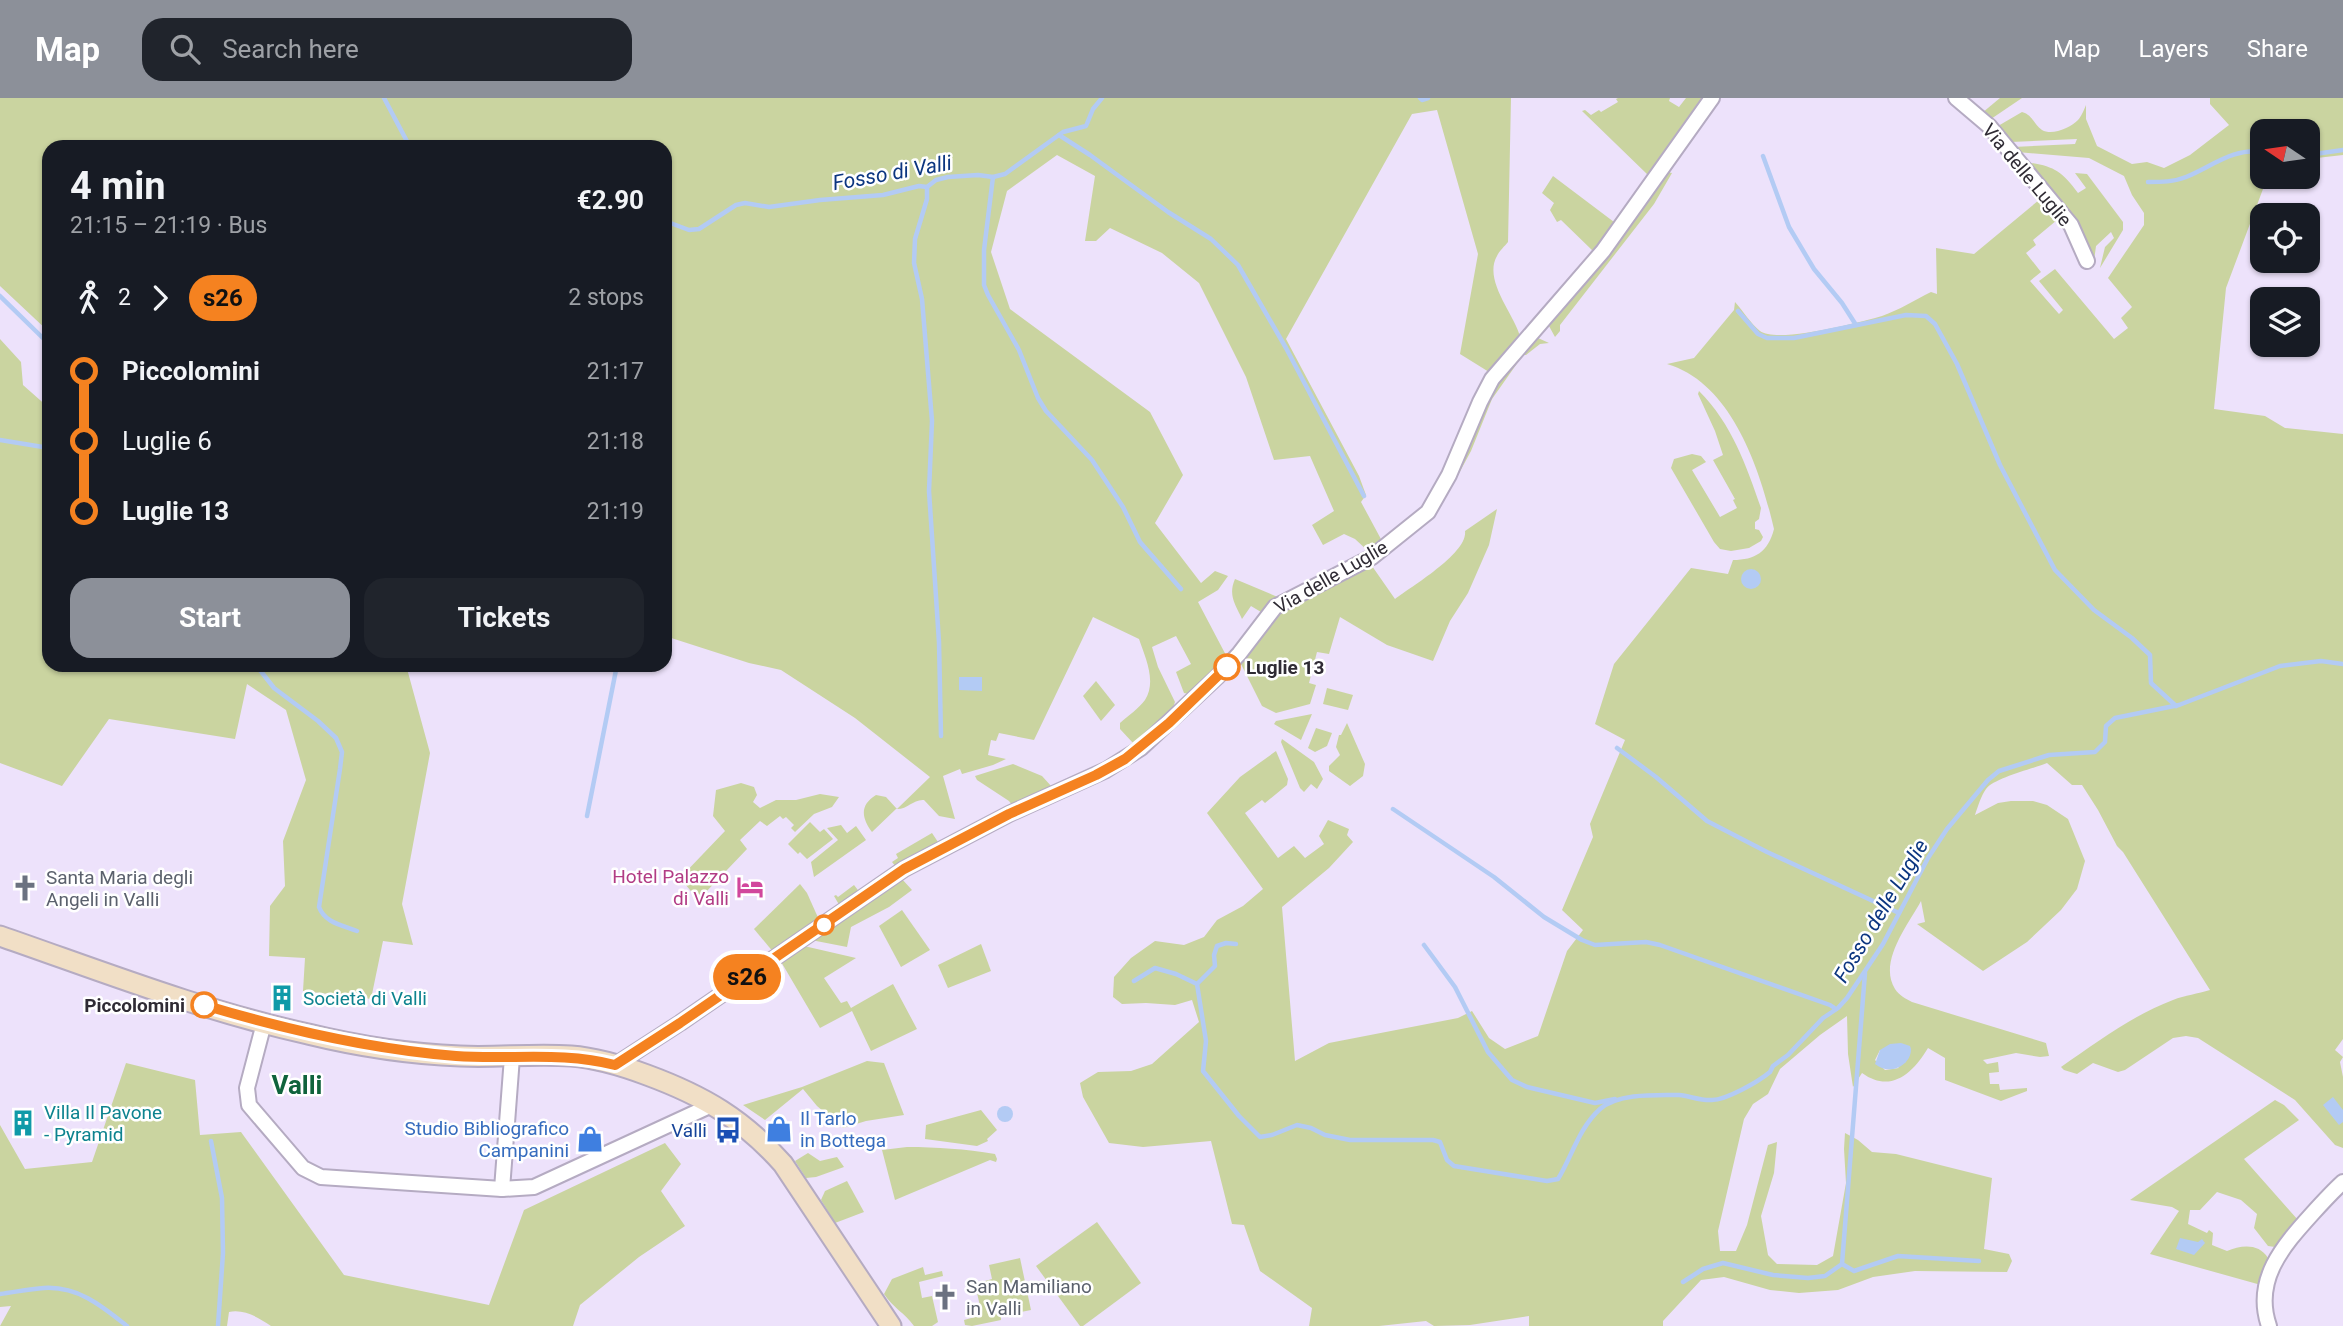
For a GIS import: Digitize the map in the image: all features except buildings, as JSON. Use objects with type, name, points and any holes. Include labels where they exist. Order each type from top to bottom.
[{"type":"main road","points":[[0,936],[142,985],[309,1035],[392,1049],[459,1056],[566,1056],[615,1065],[676,1086],[714,1104],[750,1130],[783,1164],[891,1326]]},
{"type":"street","name":"Via delle Luglie","points":[[615,1065],[904,869],[1009,814],[1125,759],[1160,732],[1209,685],[1239,654],[1275,607],[1372,557],[1425,515],[1444,485],[1492,379],[1598,257],[1712,98]]},
{"type":"street","name":"Via delle Luglie","points":[[1956,98],[1989,126],[2071,225],[2087,261]]},
{"type":"street","points":[[264,1023],[247,1088],[247,1100],[252,1110],[307,1171],[328,1178],[502,1189],[539,1186],[714,1104]]},
{"type":"street","points":[[502,1189],[512,1057]]},
{"type":"street","points":[[2269,1326],[2264,1299],[2268,1274],[2291,1237],[2343,1182]]},
{"type":"green space","points":[[0,98],[1511,98],[1508,242],[1497,256],[1494,276],[1520,336],[1489,372],[1460,354],[1478,254],[1437,110],[1412,114],[1286,339],[1359,476],[1366,495],[1361,502],[1382,541],[1368,551],[1355,539],[1344,534],[1323,545],[1312,525],[1334,511],[1310,456],[1274,460],[1246,377],[1199,283],[1162,253],[1110,228],[1096,241],[1085,241],[1095,176],[1057,155],[1007,191],[991,252],[1010,309],[1150,412],[1183,475],[1155,523],[1201,583],[1215,571],[1228,576],[1218,590],[1198,602],[1228,659],[1194,695],[1184,693],[1176,672],[1191,664],[1176,636],[1152,647],[1158,667],[1175,702],[1171,713],[1133,743],[1120,729],[1120,723],[1145,700],[1150,685],[1147,661],[1139,639],[1093,617],[1034,740],[999,733],[996,741],[991,740],[988,755],[1006,759],[962,774],[960,769],[943,776],[955,819],[939,816],[924,800],[897,809],[930,777],[855,718],[781,670],[749,663],[672,638],[672,140],[42,140],[42,325],[0,286]]},
{"type":"green space","points":[[1618,98],[1670,98],[1669,101],[1679,107],[1686,98],[1704,98],[1649,176],[1582,111],[1585,110],[1591,115],[1599,110],[1601,112],[1618,102]]},
{"type":"green space","points":[[2000,98],[2022,98],[1991,119],[1982,113]]},
{"type":"green space","points":[[2210,98],[2343,98],[2343,155],[2320,158],[2320,119],[2250,119],[2250,189],[2263,189],[2258,203],[2250,203],[2250,224],[2226,288],[2214,409],[2265,416],[2285,428],[2343,434],[2343,1039],[2335,1050],[2343,1057],[2340,1062],[2343,1077],[2343,1148],[2335,1145],[2295,1100],[2198,1038],[2173,1038],[2118,1072],[2093,1063],[2077,1074],[2061,1067],[2144,1013],[2178,998],[2210,990],[2117,846],[2082,785],[2072,785],[2047,763],[1990,785],[1975,815],[1998,803],[2033,801],[2047,805],[2068,819],[2085,861],[2077,889],[2061,910],[2027,942],[1983,971],[1917,924],[1925,922],[1921,901],[1897,944],[1890,967],[1895,989],[1912,1002],[2046,1043],[2049,1056],[2016,1053],[1983,1060],[1987,1064],[1998,1062],[1999,1072],[1989,1073],[1990,1084],[1999,1084],[2000,1090],[2027,1088],[2027,1091],[2001,1101],[1945,1080],[1945,1058],[1928,1048],[1900,1078],[1882,1081],[1862,1073],[1853,1087],[1848,1054],[1847,1016],[1780,1069],[1768,1094],[1753,1104],[1744,1119],[1718,1231],[1720,1251],[1736,1251],[1747,1225],[1768,1145],[1777,1142],[1774,1173],[1761,1216],[1768,1255],[1777,1264],[1817,1265],[1833,1256],[1846,1183],[1845,1133],[1872,1152],[1896,1154],[1992,1178],[1984,1249],[2009,1254],[2012,1261],[2007,1272],[1915,1271],[1873,1277],[1838,1290],[1799,1293],[1770,1290],[1724,1277],[1701,1280],[1663,1321],[1663,1326],[1529,1326],[1529,1316],[1470,1325],[1434,1326],[1426,1321],[1379,1326],[1309,1326],[1312,1308],[1260,1271],[1244,1225],[1232,1224],[1211,1141],[1143,1147],[1109,1143],[1083,1097],[1080,1083],[1098,1072],[1131,1071],[1152,1064],[1199,1022],[1192,1000],[1175,1005],[1122,1004],[1113,997],[1114,977],[1131,958],[1155,941],[1184,945],[1204,937],[1217,920],[1243,906],[1263,889],[1207,813],[1240,777],[1276,751],[1288,779],[1287,785],[1265,803],[1262,800],[1245,813],[1278,858],[1294,846],[1305,858],[1324,844],[1319,836],[1328,820],[1349,829],[1347,835],[1353,842],[1329,868],[1282,907],[1295,1061],[1329,1043],[1458,1018],[1472,1011],[1489,1038],[1505,1049],[1538,1036],[1567,951],[1583,930],[1562,910],[1593,837],[1590,824],[1625,740],[1595,724],[1614,664],[1691,568],[1728,574],[1733,560],[1760,553],[1768,544],[1774,529],[1751,455],[1726,409],[1709,389],[1690,374],[1667,364],[1694,358],[1734,310],[1735,302],[1760,331],[1783,335],[1819,331],[1871,319],[1895,311],[1931,292],[1937,294],[1936,248],[1974,254],[2039,200],[2057,220],[2033,240],[2036,245],[2026,253],[2041,272],[2030,281],[2059,314],[2063,310],[2039,281],[2055,269],[2114,339],[2128,328],[2121,318],[2132,307],[2108,278],[2144,225],[2144,213],[2124,176],[2089,158],[2017,152],[2013,147],[2075,144],[2077,139],[2011,142],[1998,126],[2022,112],[2029,115],[2042,130],[2056,132],[2078,120],[2086,105],[2086,119],[2097,146],[2132,164],[2147,162],[2164,168],[2190,155],[2229,125],[2210,104]],"holes":[[[1880,1050],[1899,1068],[1885,1070],[1875,1060]]]},
{"type":"green space","points":[[2025,162],[2056,170],[2078,193],[2086,188],[2075,173],[2087,174],[2123,222],[2123,230],[2100,268],[2105,247],[2114,238],[2111,232],[2096,246],[2094,261]]},
{"type":"green space","points":[[1667,172],[1672,173],[1654,204],[1560,325],[1560,331],[1555,337],[1549,321]]},
{"type":"green space","points":[[1553,176],[1614,222],[1593,251],[1561,220],[1557,222],[1550,210],[1554,203],[1542,193]]},
{"type":"green space","points":[[1538,338],[1549,343],[1540,344],[1523,355],[1492,399],[1471,451],[1450,490],[1492,388],[1533,339]]},
{"type":"green space","points":[[0,339],[21,362],[23,385],[42,402],[42,672],[408,672],[430,753],[402,904],[413,945],[383,941],[371,999],[303,991],[305,958],[269,956],[270,906],[285,886],[283,841],[306,780],[286,710],[247,684],[235,739],[109,719],[62,786],[0,763]]},
{"type":"green space","points":[[1699,391],[1729,431],[1761,508],[1755,529],[1759,530],[1763,537],[1749,548],[1731,551],[1720,549],[1671,468],[1674,459],[1692,454],[1701,456],[1706,462],[1692,470],[1720,517],[1737,508],[1733,500],[1735,499],[1713,460],[1723,455]]},
{"type":"green space","points":[[1497,509],[1489,545],[1433,661],[1387,645],[1340,617],[1329,654],[1317,652],[1309,683],[1316,685],[1310,704],[1276,713],[1262,706],[1240,662],[1270,617],[1338,580],[1372,566],[1395,599],[1449,559],[1464,540],[1465,531]]},
{"type":"green space","points":[[1235,579],[1280,598],[1261,612],[1251,606],[1242,619],[1232,595]]},
{"type":"green space","points":[[1096,681],[1115,705],[1101,721],[1083,696]]},
{"type":"green space","points":[[1327,688],[1353,695],[1348,710],[1323,704]]},
{"type":"green space","points":[[1312,714],[1301,740],[1274,724],[1276,721]]},
{"type":"green space","points":[[1347,723],[1365,764],[1363,776],[1350,786],[1329,771],[1329,766],[1340,755],[1336,747],[1339,735]]},
{"type":"green space","points":[[1316,728],[1332,733],[1327,746],[1315,752],[1308,748]]},
{"type":"green space","points":[[1282,739],[1314,762],[1323,779],[1317,789],[1311,784],[1304,792],[1300,788]]},
{"type":"green space","points":[[1013,764],[1042,776],[1052,787],[1012,805],[975,776]]},
{"type":"green space","points":[[741,783],[754,787],[757,795],[753,802],[760,808],[776,800],[796,800],[820,794],[839,797],[832,807],[814,814],[795,832],[791,828],[794,825],[786,817],[783,819],[780,816],[767,826],[760,821],[740,840],[747,849],[705,893],[695,896],[680,878],[725,831],[713,816],[716,790]]},
{"type":"green space","points":[[876,795],[886,797],[897,809],[872,832],[864,816],[865,807],[871,799]]},
{"type":"green space","points":[[810,822],[820,832],[824,829],[833,839],[807,859],[788,844]]},
{"type":"green space","points":[[841,825],[847,833],[856,826],[866,840],[814,877],[811,862],[838,840],[827,828]]},
{"type":"green space","points":[[932,833],[938,842],[896,867],[892,862],[898,858],[896,854]]},
{"type":"green space","points":[[901,878],[912,890],[889,907],[851,927],[847,947],[811,940]]},
{"type":"green space","points":[[800,884],[820,922],[774,953],[754,929]]},
{"type":"green space","points":[[854,885],[861,894],[841,908],[834,896],[838,897]]},
{"type":"green space","points":[[902,910],[930,950],[901,967],[879,926]]},
{"type":"green space","points":[[981,944],[991,971],[948,988],[938,965]]},
{"type":"green space","points":[[804,946],[856,958],[824,978],[841,1003],[847,1001],[851,1008],[893,984],[917,1029],[871,1051],[852,1011],[820,1028],[780,960]]},
{"type":"green space","points":[[867,1061],[884,1063],[904,1115],[843,1128],[817,1106],[803,1089],[765,1120],[743,1105],[802,1087]]},
{"type":"green space","points":[[126,1063],[195,1080],[200,1135],[241,1132],[344,1275],[489,1305],[524,1210],[665,1143],[681,1164],[661,1191],[685,1226],[639,1257],[580,1305],[573,1326],[271,1326],[251,1314],[235,1311],[229,1312],[227,1326],[0,1326],[11,1306],[0,1307],[0,1125],[25,1169],[92,1162]]},
{"type":"green space","points":[[2275,1100],[2299,1120],[2244,1159],[2298,1220],[2275,1247],[2268,1246],[2254,1228],[2257,1214],[2241,1200],[2217,1192],[2200,1210],[2190,1210],[2188,1224],[2207,1233],[2209,1230],[2213,1233],[2212,1245],[2227,1251],[2249,1247],[2264,1253],[2268,1258],[2261,1285],[2150,1254],[2179,1211],[2172,1207],[2130,1200]]},
{"type":"green space","points":[[981,1110],[997,1130],[988,1141],[977,1146],[925,1139],[926,1125]]},
{"type":"green space","points":[[907,1147],[984,1152],[995,1154],[997,1159],[996,1162],[990,1160],[895,1200],[882,1150]]},
{"type":"green space","points":[[808,1153],[820,1161],[837,1157],[844,1167],[806,1178],[795,1161]]},
{"type":"green space","points":[[847,1181],[864,1212],[835,1223],[821,1200],[825,1191]]},
{"type":"green space","points":[[1097,1222],[1141,1283],[1080,1326],[1036,1266]]},
{"type":"green space","points":[[1020,1258],[1031,1310],[1001,1316],[1001,1320],[965,1325],[964,1320],[982,1315],[975,1284],[992,1279],[989,1265]]},
{"type":"green space","points":[[923,1267],[925,1275],[942,1271],[943,1276],[919,1282],[922,1298],[932,1296],[938,1322],[932,1326],[914,1326],[884,1294],[892,1279]]},
{"type":"water","points":[[1751,569],[1758,572],[1761,579],[1758,586],[1751,589],[1744,586],[1741,579],[1744,572]]},
{"type":"water","points":[[959,677],[982,677],[982,691],[959,690]]},
{"type":"water","points":[[1901,1043],[1911,1049],[1903,1064],[1887,1069],[1875,1064],[1880,1050],[1890,1044]]},
{"type":"water","points":[[2333,1097],[2343,1110],[2343,1122],[2339,1125],[2323,1105]]},
{"type":"water","points":[[1002,1106],[1008,1106],[1013,1114],[1011,1120],[1002,1122],[997,1117],[997,1111]]},
{"type":"water","points":[[2180,1238],[2198,1242],[2202,1239],[2205,1243],[2194,1255],[2176,1249]]},
{"type":"waterway","points":[[384,98],[406,140]]},
{"type":"waterway","name":"Fosso di Valli","points":[[672,224],[689,230],[699,229],[736,205],[745,203],[769,207],[883,195],[919,186],[927,187],[936,180],[948,177],[993,177],[1005,174],[1063,132],[1086,126],[1093,109],[1102,98]]},
{"type":"waterway","points":[[1420,98],[1428,98]]},
{"type":"waterway","points":[[1059,135],[1211,239],[1238,265],[1286,348],[1364,496]]},
{"type":"waterway","points":[[2320,153],[2343,150]]},
{"type":"waterway","points":[[2148,182],[2177,180],[2232,155],[2250,151]]},
{"type":"waterway","points":[[1763,156],[1789,227],[1814,269],[1856,325]]},
{"type":"waterway","points":[[993,177],[984,250],[984,285],[988,295],[1019,350],[1046,411],[1092,460],[1123,507],[1140,542],[1181,589]]},
{"type":"waterway","points":[[927,187],[927,199],[915,239],[914,263],[922,299],[932,421],[929,491],[939,642],[941,736]]},
{"type":"waterway","points":[[0,296],[42,337]]},
{"type":"waterway","points":[[1738,311],[1758,334],[1767,338],[1794,338],[1906,315],[1926,316],[1935,324],[1957,364],[2000,465],[2055,570],[2094,610],[2150,655],[2151,683],[2176,706]]},
{"type":"waterway","name":"Fosso di Valli","points":[[0,440],[42,447]]},
{"type":"waterway","name":"Fosso delle Luglie","points":[[1134,981],[1155,968],[1197,984],[1206,1041],[1203,1071],[1239,1116],[1260,1137],[1297,1125],[1350,1140],[1433,1140],[1440,1142],[1447,1160],[1454,1166],[1547,1181],[1558,1179],[1587,1125],[1600,1109],[1608,1104],[1649,1095],[1718,1099],[1742,1090],[1770,1072],[1773,1066],[1847,998],[1883,944],[1928,858],[1947,829],[1988,780],[1999,771],[2049,755],[2095,752],[2105,742],[2106,726],[2115,718],[2179,705],[2280,666],[2321,661],[2343,664]]},
{"type":"waterway","points":[[261,672],[274,688],[336,738],[342,752],[319,907],[325,917],[357,931]]},
{"type":"waterway","points":[[587,816],[616,672]]},
{"type":"waterway","points":[[1617,748],[1707,821],[1899,913]]},
{"type":"waterway","points":[[1393,809],[1494,877],[1544,917],[1582,940],[1595,945],[1646,942],[1660,945],[1836,1009]]},
{"type":"waterway","points":[[1197,984],[1215,966],[1217,946],[1236,944]]},
{"type":"waterway","points":[[1424,945],[1455,987],[1488,1052],[1512,1080],[1527,1087],[1595,1103],[1615,1099]]},
{"type":"waterway","points":[[1683,1282],[1703,1269],[1723,1263],[1773,1275],[1808,1278],[1825,1276],[1842,1264],[1865,973]]},
{"type":"waterway","points":[[211,1141],[222,1198],[223,1253],[218,1326]]},
{"type":"waterway","points":[[1842,1264],[1854,1271],[1898,1256],[1979,1261]]},
{"type":"waterway","points":[[0,1294],[44,1288],[68,1290],[99,1305],[127,1326]]},
{"type":"bus line","name":"s26","points":[[204,1005],[309,1035],[392,1049],[459,1056],[566,1056],[615,1065],[904,869],[946,845],[1125,759],[1194,701],[1227,667]]},
{"type":"place","name":"Luglie 13","points":[[1227,667]]},
{"type":"place","name":"Hotel Palazzo di Valli","points":[[750,887]]},
{"type":"place","name":"Santa Maria degli Angeli in Valli","points":[[25,888]]},
{"type":"place","name":"Società di Valli","points":[[282,998]]},
{"type":"place","name":"Piccolomini","points":[[204,1005]]},
{"type":"place","name":"Villa Il Pavone - Pyramid","points":[[23,1123]]},
{"type":"place","name":"Il Tarlo in Bottega","points":[[779,1129]]},
{"type":"place","name":"Valli","points":[[728,1130]]},
{"type":"place","name":"Studio Bibliografico Campanini","points":[[590,1139]]},
{"type":"place","name":"San Mamiliano in Valli","points":[[945,1297]]},
{"type":"district","name":"Valli","points":[[297,1085]]}]
